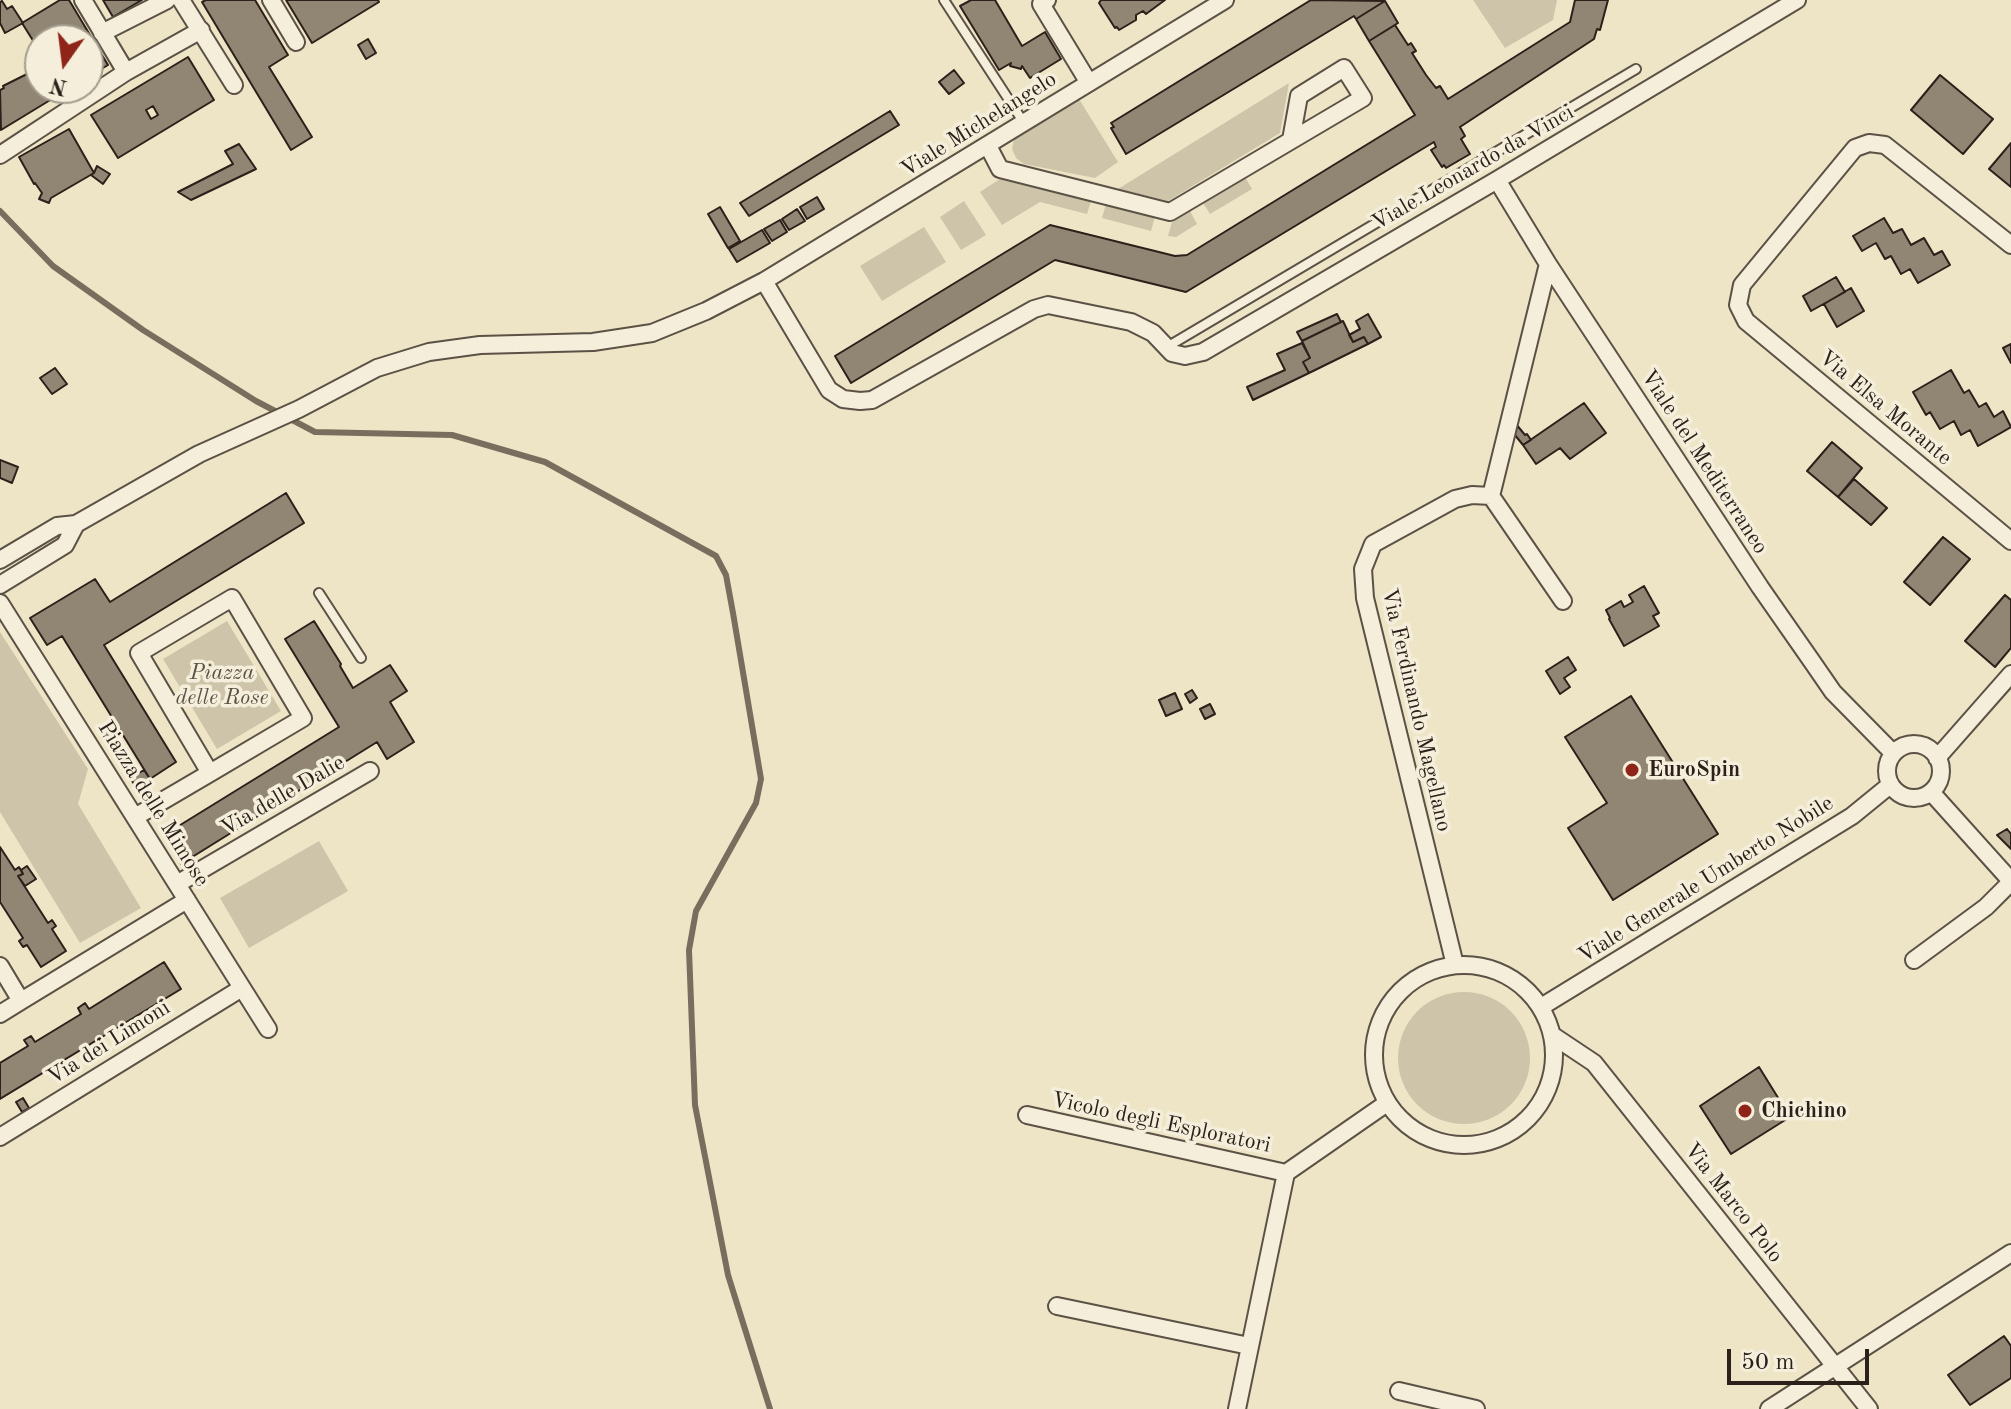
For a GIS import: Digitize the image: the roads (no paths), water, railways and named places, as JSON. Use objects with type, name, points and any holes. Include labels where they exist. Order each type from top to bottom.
[{"type":"street","points":[[83,0],[97,24]]},
{"type":"street","points":[[104,32],[167,0]]},
{"type":"street","points":[[181,0],[234,85]]},
{"type":"street","points":[[271,0],[296,42]]},
{"type":"street","points":[[1047,0],[1041,4],[1089,83]]},
{"type":"street","name":"Viale Michelangelo","points":[[76,524],[199,454],[299,409],[377,368],[429,352],[480,345],[593,342],[652,333],[706,311],[760,283],[1225,0]]},
{"type":"street","name":"Viale Leonardo da Vinci","points":[[760,283],[829,390],[843,399],[872,400],[1034,309],[1048,305],[1131,322],[1153,333],[1172,353],[1185,356],[1203,352],[1797,0]]},
{"type":"street","points":[[0,155],[126,72],[201,30]]},
{"type":"street","points":[[104,36],[126,72]]},
{"type":"street","points":[[988,146],[1000,169],[1170,212],[1363,98],[1344,68],[1299,96],[1291,140]]},
{"type":"street","name":"Via Elsa Morante","points":[[2011,245],[1885,145],[1869,143],[1855,148],[1742,285],[1738,305],[1746,321],[2011,541]]},
{"type":"street","name":"Viale del Mediterraneo","points":[[1497,180],[1548,264],[1760,587],[1833,692],[1893,753]]},
{"type":"street","points":[[1548,264],[1491,496],[1563,601]]},
{"type":"street","name":"Via Ferdinando Magellano","points":[[1455,965],[1365,598],[1363,569],[1373,544],[1455,499],[1472,495],[1491,496]]},
{"type":"street","points":[[0,560],[57,526],[76,524]]},
{"type":"street","points":[[0,585],[65,545],[76,524]]},
{"type":"street","points":[[135,817],[210,773],[303,718],[232,598],[139,653],[210,773]]},
{"type":"street","name":"Piazza delle Mimose","points":[[0,603],[268,1029]]},
{"type":"street","points":[[1937,758],[2011,674]]},
{"type":"street","points":[[1917,744],[1932,751],[1937,758],[1940,776],[1937,785],[1923,797],[1904,797],[1890,785],[1886,768],[1893,753],[1917,744]]},
{"type":"street","name":"Via delle Dalie","points":[[177,884],[370,771]]},
{"type":"street","name":"Viale Generale Umberto Nobile","points":[[1541,1007],[1852,816],[1890,785]]},
{"type":"street","points":[[1914,960],[1986,907],[2011,881],[1931,792]]},
{"type":"street","points":[[0,1014],[187,900]]},
{"type":"street","points":[[1455,965],[1480,966],[1504,974],[1524,988],[1541,1007],[1552,1035],[1554,1063],[1547,1090],[1533,1114],[1511,1132],[1485,1143],[1457,1145],[1430,1139],[1406,1124],[1387,1103],[1377,1079],[1373,1053],[1378,1027],[1389,1004],[1407,985],[1429,971],[1455,965]]},
{"type":"street","points":[[0,966],[21,1001]]},
{"type":"street","name":"Via dei Limoni","points":[[0,1137],[242,988]]},
{"type":"street","name":"Via Marco Polo","points":[[1552,1035],[1594,1063],[1869,1409]]},
{"type":"street","points":[[1237,1409],[1286,1173],[1387,1103]]},
{"type":"street","name":"Vicolo degli Esploratori","points":[[1027,1115],[1286,1173]]},
{"type":"street","points":[[1769,1409],[2011,1253]]},
{"type":"street","points":[[1057,1306],[1249,1346]]},
{"type":"street","points":[[1399,1391],[1476,1409]]},
{"type":"lane","points":[[944,0],[1024,123]]},
{"type":"lane","name":"Viale Leonardo da Vinci","points":[[1167,347],[1636,69]]},
{"type":"lane","points":[[319,593],[361,658]]},
{"type":"waterway","points":[[0,211],[53,266],[143,330],[256,401],[315,432],[452,435],[545,462],[716,556],[726,575],[761,779],[756,803],[696,911],[689,950],[695,1105],[728,1275],[770,1409]]},
{"type":"place","name":"EuroSpin","points":[[1632,770]]},
{"type":"place","name":"Chichino","points":[[1745,1111]]},
{"type":"park label","name":"Piazza delle Rose","points":[[222,686]]}]
